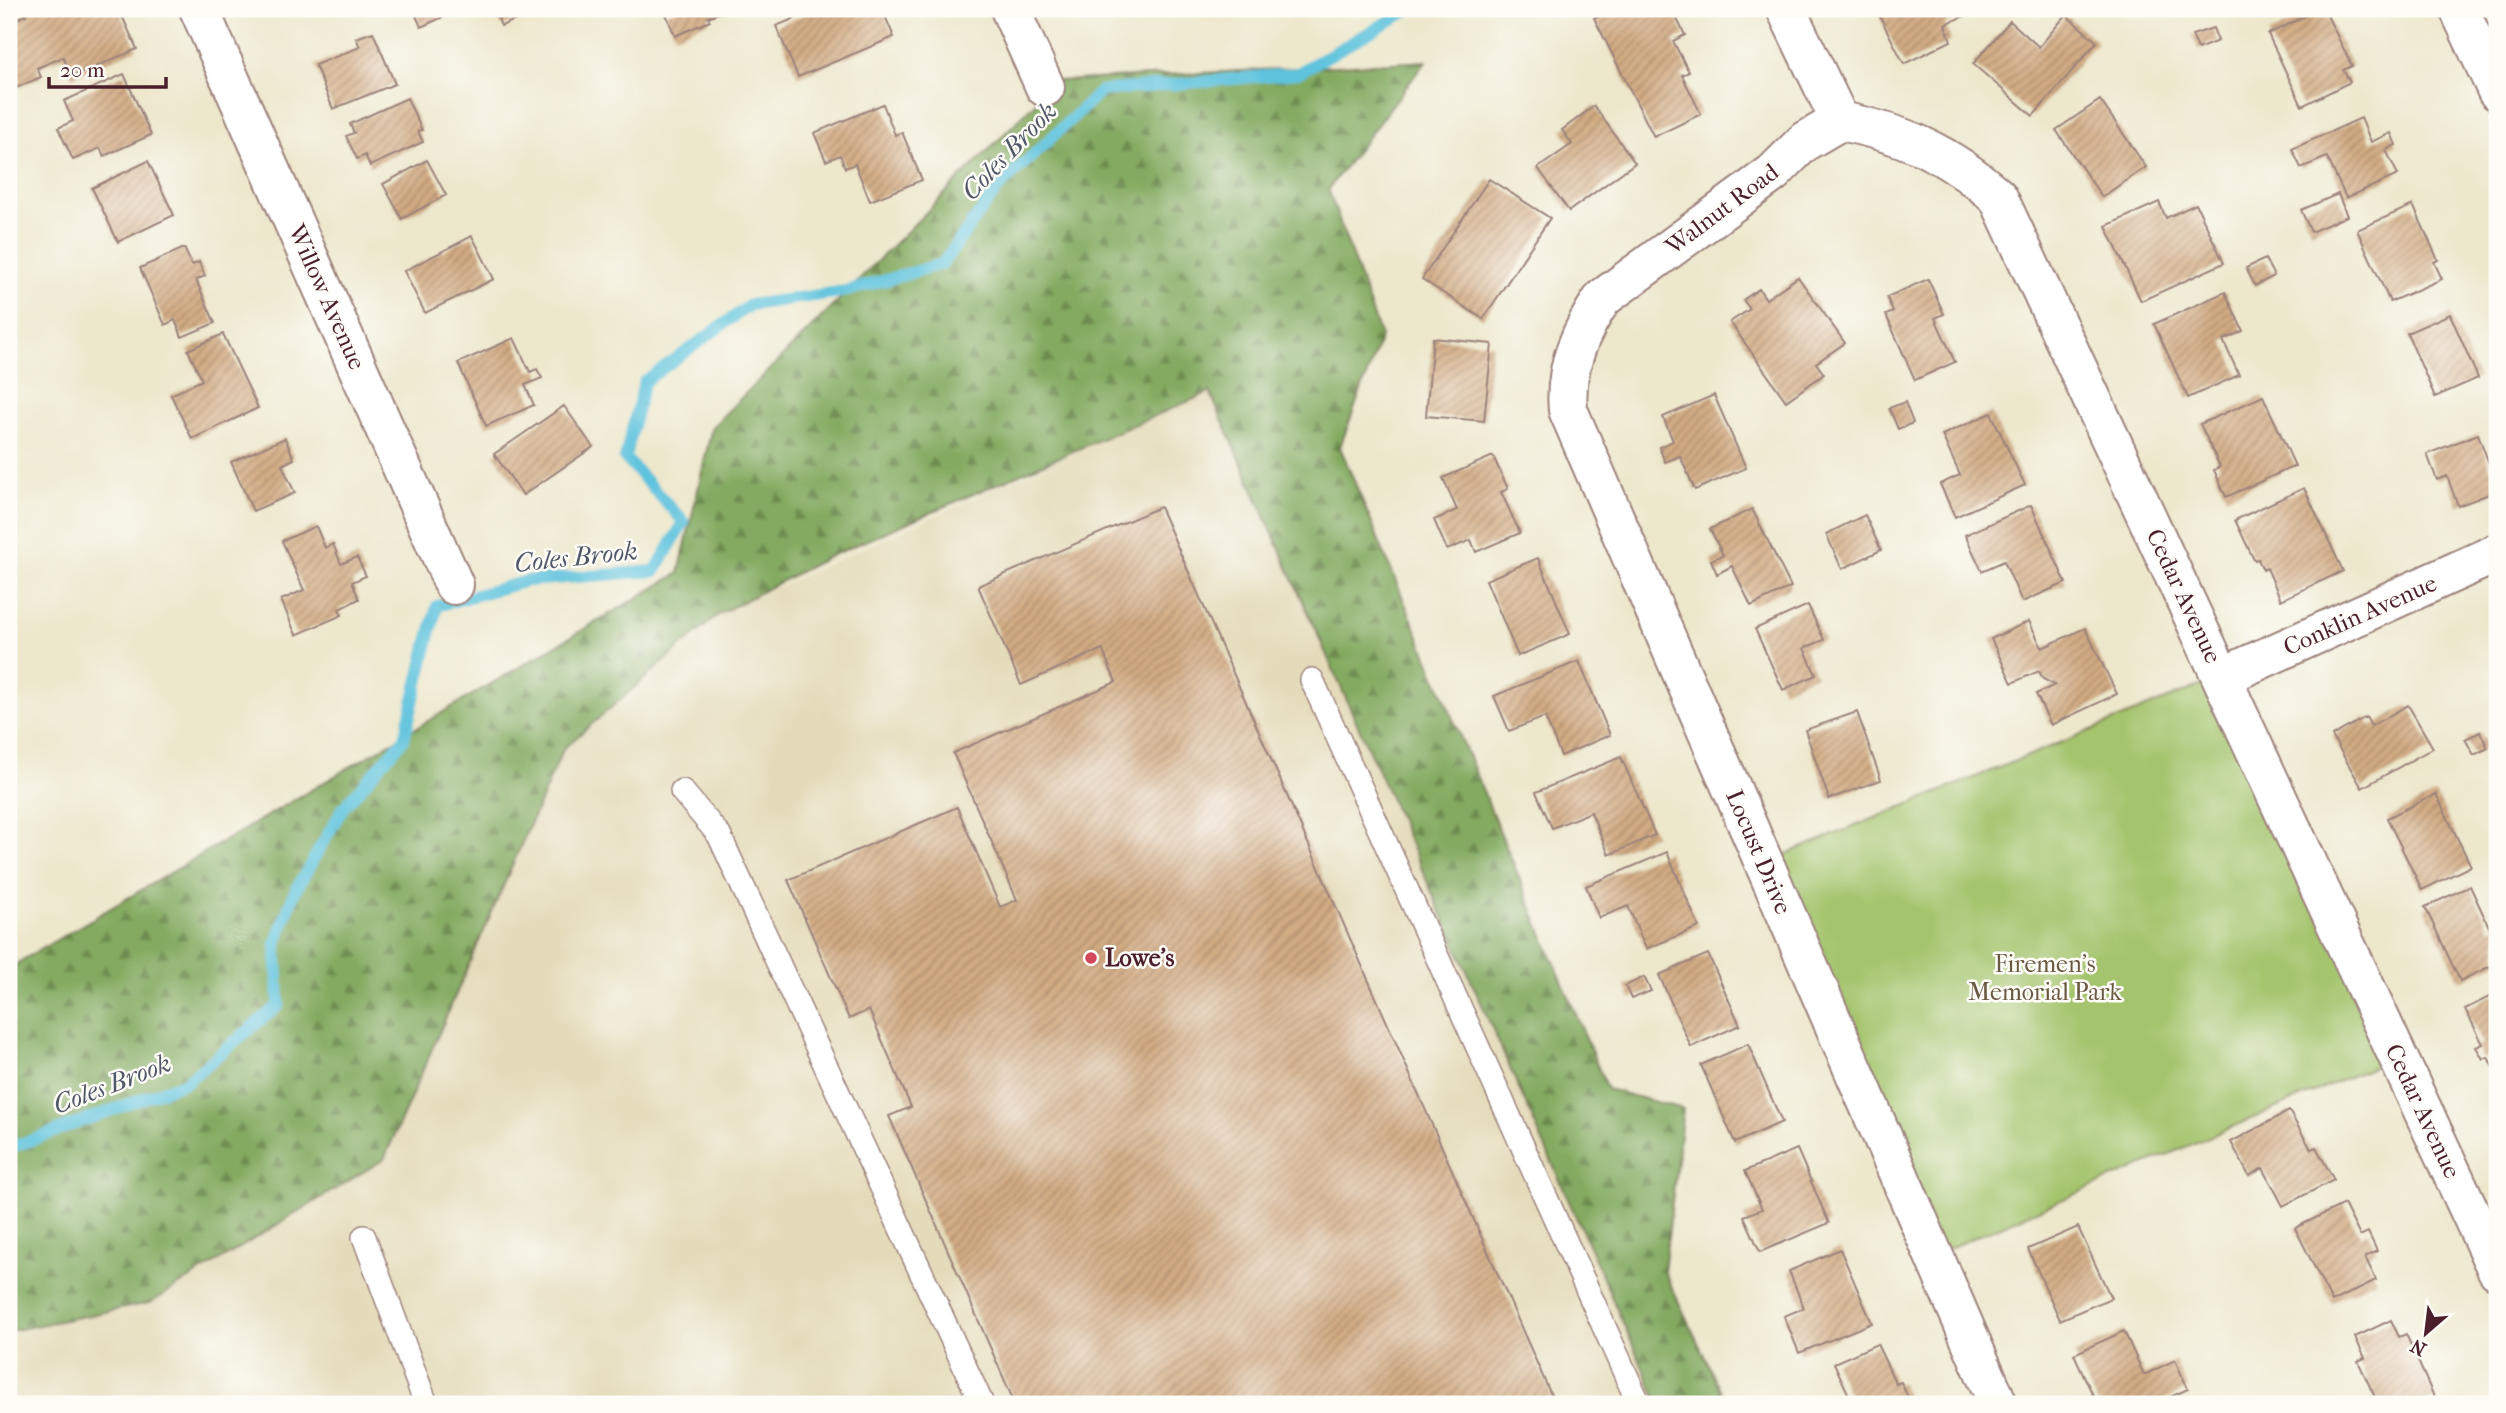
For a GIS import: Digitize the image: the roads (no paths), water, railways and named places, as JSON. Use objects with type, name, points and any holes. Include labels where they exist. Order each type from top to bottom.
[{"type":"street","name":"Willow Avenue","points":[[199,9],[454,586]]},
{"type":"street","points":[[1010,9],[1045,87]]},
{"type":"street","points":[[1786,9],[1840,121]]},
{"type":"street","points":[[2459,9],[2497,91]]},
{"type":"street","name":"Walnut Road","points":[[1603,298],[1773,173],[1804,142],[1840,121]]},
{"type":"street","name":"Cedar Avenue","points":[[1840,121],[1880,129],[1917,143],[1969,172],[1998,197],[2497,1270]]},
{"type":"street","name":"Locust Drive","points":[[1603,298],[1586,324],[1575,350],[1568,385],[1568,410],[1998,1404]]},
{"type":"street","name":"Conklin Avenue","points":[[2222,677],[2497,553]]},
{"type":"lane","points":[[1312,680],[1639,1404]]},
{"type":"lane","points":[[682,792],[719,835],[982,1404]]},
{"type":"lane","points":[[364,1237],[426,1404]]},
{"type":"waterway","name":"Coles Brook","points":[[9,1147],[186,1082],[279,1005],[276,943],[295,891],[343,808],[404,739],[437,606],[527,581],[655,571],[684,522],[625,458],[644,382],[750,305],[847,291],[942,264],[999,187],[1101,91],[1298,73],[1410,9]]},
{"type":"place","name":"Lowe's","points":[[1091,958]]},
{"type":"park label","name":"Firemen's Memorial Park","points":[[2045,978]]}]
